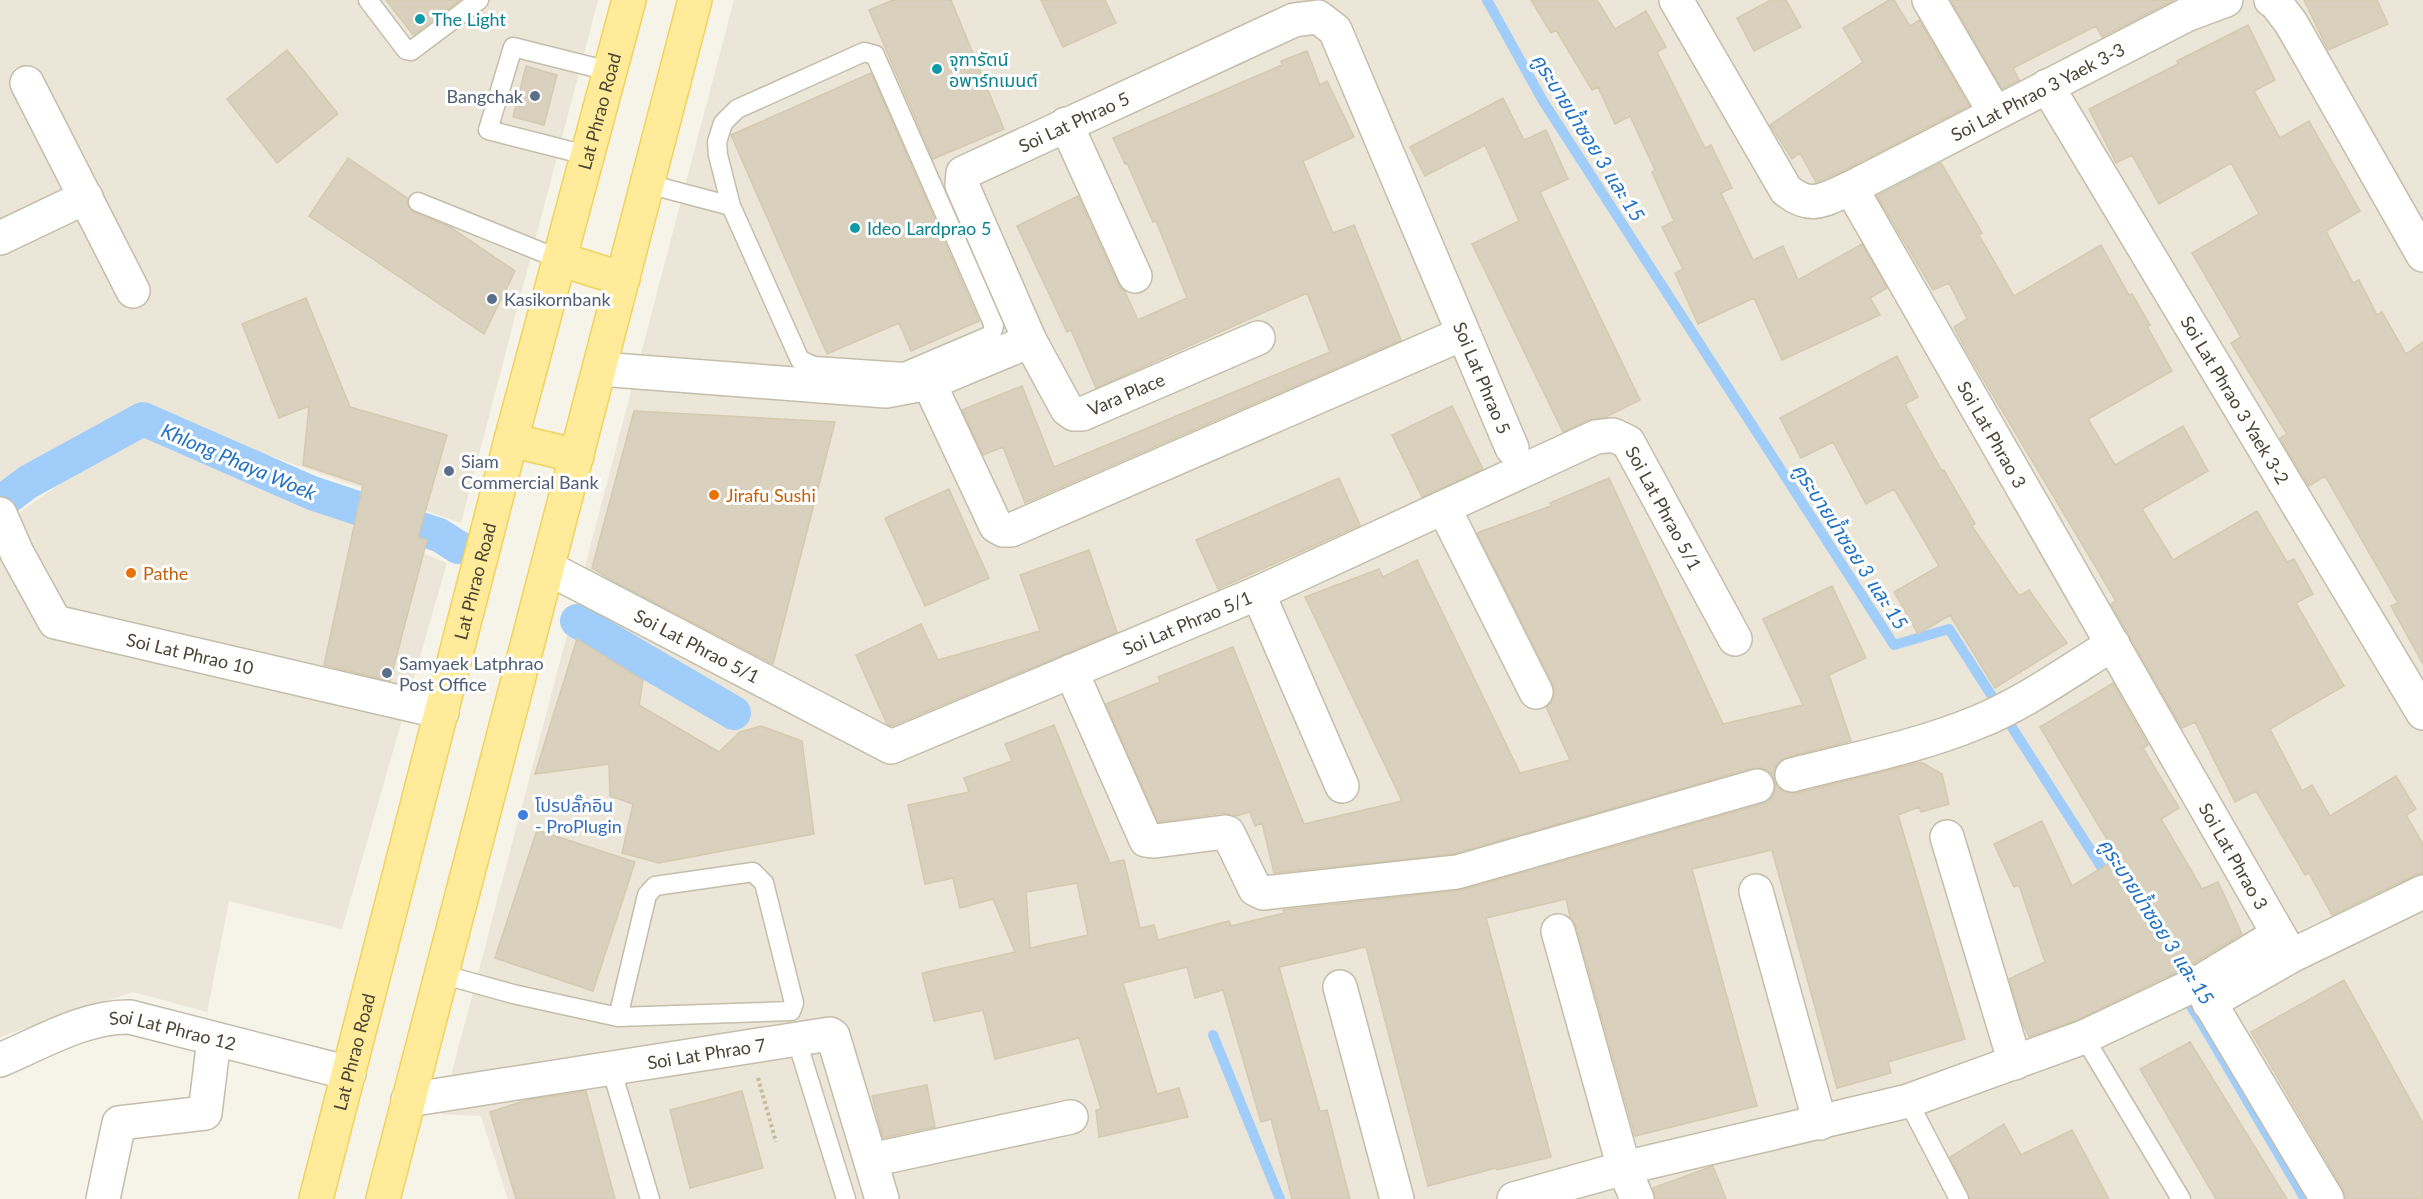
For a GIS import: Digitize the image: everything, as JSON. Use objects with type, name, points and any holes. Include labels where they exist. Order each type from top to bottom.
[{"type":"main road","name":"Lat Phrao Road","points":[[316,1199],[511,440],[629,0]]},
{"type":"main road","points":[[383,1199],[695,0]]},
{"type":"main road","points":[[559,259],[624,279]]},
{"type":"main road","points":[[511,440],[577,456]]},
{"type":"street","points":[[1676,0],[1786,190],[1800,201],[1815,203],[1851,188]]},
{"type":"street","points":[[1929,0],[1995,113]]},
{"type":"street","name":"Soi Lat Phrao 3 Yaek 3-3","points":[[1851,188],[2047,86],[2182,8],[2226,0]]},
{"type":"street","points":[[2271,0],[2276,3],[2291,23],[2423,255]]},
{"type":"street","name":"Soi Lat Phrao 5","points":[[1030,341],[962,185],[963,173],[1294,20],[1318,17],[1335,30],[1512,448]]},
{"type":"street","points":[[27,83],[133,291]]},
{"type":"street","name":"Soi Lat Phrao 3 Yaek 3-2","points":[[2047,86],[2423,713]]},
{"type":"street","points":[[1066,124],[1136,276]]},
{"type":"street","name":"Soi Lat Phrao 3","points":[[1851,188],[2284,946]]},
{"type":"street","points":[[0,238],[86,197]]},
{"type":"street","points":[[929,383],[996,526],[1003,530],[1011,530],[1462,334]]},
{"type":"street","name":"Vara Place","points":[[1030,341],[1067,409],[1074,414],[1082,414],[1258,338]]},
{"type":"street","points":[[600,369],[886,391],[929,383],[1030,341]]},
{"type":"street","name":"Soi Lat Phrao 5/1","points":[[548,568],[891,747],[1258,593],[1596,437],[1613,435],[1628,442],[1735,639]]},
{"type":"street","points":[[1444,508],[1536,692]]},
{"type":"street","name":"Soi Lat Phrao 10","points":[[0,514],[17,553],[55,622],[442,712]]},
{"type":"street","points":[[1258,593],[1342,786]]},
{"type":"street","points":[[1792,775],[1921,742],[1979,722],[2113,644]]},
{"type":"street","points":[[1071,671],[1146,840],[1228,833],[1255,889],[1263,893],[1457,872],[1757,786]]},
{"type":"street","points":[[1947,837],[2015,1063]]},
{"type":"street","points":[[1756,891],[1820,1123]]},
{"type":"street","points":[[1514,1199],[1624,1168],[1908,1101],[2084,1037],[2191,993],[2284,946],[2423,892]]},
{"type":"street","points":[[1558,931],[1624,1168],[1637,1199]]},
{"type":"street","points":[[1340,987],[1397,1199]]},
{"type":"street","points":[[2191,993],[2327,1199]]},
{"type":"street","name":"Soi Lat Phrao 12","points":[[0,1060],[93,1021],[113,1017],[130,1017],[349,1073]]},
{"type":"street","name":"Soi Lat Phrao 7","points":[[408,1100],[827,1033],[833,1036],[882,1199]]},
{"type":"street","points":[[103,1199],[119,1123],[205,1113],[214,1039]]},
{"type":"street","points":[[871,1160],[1071,1117]]},
{"type":"lane","points":[[368,0],[406,50],[411,51],[479,0]]},
{"type":"lane","points":[[586,155],[488,130],[513,47],[609,71]]},
{"type":"lane","points":[[864,52],[870,52],[875,55],[993,320],[994,332],[904,372],[814,366],[804,362],[796,352],[731,206],[718,155],[717,142],[723,123],[729,115],[864,52]]},
{"type":"lane","points":[[648,184],[731,206]]},
{"type":"lane","points":[[418,202],[559,259]]},
{"type":"lane","points":[[441,974],[513,994],[618,1017],[791,1011],[794,1004],[764,883],[760,876],[753,872],[655,886],[647,895],[618,1017]]},
{"type":"lane","points":[[2084,1037],[2181,1199]]},
{"type":"lane","points":[[796,1038],[846,1199]]},
{"type":"lane","points":[[611,1068],[650,1199]]},
{"type":"lane","points":[[1908,1101],[1959,1199]]},
{"type":"path","points":[[748,1046],[776,1142]]},
{"type":"shaded area","points":[[0,0],[598,0],[461,523],[143,411],[0,506]]},
{"type":"shaded area","points":[[734,0],[2423,0],[2423,1199],[508,1199],[481,1116],[441,1114]]},
{"type":"shaded area","points":[[145,436],[447,563],[342,929],[229,901],[207,1012],[133,992],[0,1037],[0,526],[97,458]]},
{"type":"building","name":"The Light","points":[[386,0],[460,0],[413,35]]},
{"type":"building","name":"จุฑารัตน์ อพาร์ทเมนต์","points":[[893,0],[951,0],[1004,129],[933,159],[869,10]]},
{"type":"building","points":[[1041,0],[1105,0],[1116,23],[1063,47]]},
{"type":"building","points":[[1531,0],[1597,0],[1615,29],[1646,11],[1666,47],[1657,52],[1705,148],[1711,145],[1732,188],[1721,193],[1753,260],[1783,246],[1798,280],[1862,244],[1887,288],[1870,298],[1880,315],[1782,360],[1754,298],[1698,324],[1675,273],[1683,269],[1662,227],[1674,221],[1652,172],[1655,170],[1630,116],[1615,124],[1598,87],[1592,90],[1556,30],[1551,33]]},
{"type":"building","points":[[1771,0],[1786,0],[1801,27],[1754,51],[1737,18]]},
{"type":"building","points":[[1889,0],[1894,0],[1910,26],[1919,20],[1969,106],[1843,171],[1816,182],[1800,153],[1792,159],[1770,125],[1863,62],[1843,28]]},
{"type":"building","points":[[1951,0],[2174,0],[2102,37],[2096,26],[2013,68],[2019,80],[2002,89]]},
{"type":"building","points":[[2304,0],[2377,0],[2388,24],[2328,50]]},
{"type":"building","points":[[2248,25],[2275,80],[2254,91],[2280,138],[2309,121],[2360,211],[2326,231],[2353,283],[2359,280],[2377,315],[2382,312],[2406,354],[2423,342],[2423,664],[2391,606],[2398,603],[2325,476],[2309,486],[2280,438],[2287,434],[2231,343],[2241,337],[2192,253],[2259,214],[2231,163],[2159,204],[2132,155],[2116,163],[2089,109]]},
{"type":"building","points":[[287,50],[338,114],[277,163],[227,99]]},
{"type":"building","points":[[1307,51],[1320,85],[1327,81],[1354,137],[1303,161],[1333,233],[1354,225],[1401,340],[1025,503],[1003,447],[983,455],[962,410],[1022,386],[1054,467],[1330,352],[1307,293],[1096,388],[1071,330],[1067,332],[1017,226],[1078,196],[1118,284],[1125,292],[1138,320],[1187,298],[1156,221],[1153,222],[1127,163],[1125,164],[1113,138],[1282,65],[1281,61]]},
{"type":"building","name":"Bangchak","points":[[526,66],[557,75],[544,125],[513,117]]},
{"type":"building","name":"Ideo Lardprao 5","points":[[871,73],[979,321],[911,351],[899,323],[827,354],[731,135]]},
{"type":"building","points":[[1503,98],[1524,140],[1546,130],[1568,179],[1540,192],[1640,400],[1606,417],[1588,420],[1563,432],[1472,244],[1519,221],[1485,145],[1425,176],[1410,147]]},
{"type":"building","points":[[348,158],[407,198],[407,204],[413,212],[450,227],[515,271],[484,334],[309,216]]},
{"type":"building","points":[[1941,163],[1982,233],[1979,235],[2014,296],[2101,245],[2129,295],[2132,294],[2150,325],[2147,326],[2172,371],[2088,419],[2115,465],[2183,426],[2208,471],[2142,509],[2173,560],[2257,511],[2287,562],[2294,559],[2313,594],[2296,603],[2344,686],[2270,729],[2302,791],[2312,785],[2330,816],[2396,776],[2416,809],[2406,815],[2423,844],[2423,873],[2332,915],[2309,873],[2305,875],[2256,791],[2235,802],[2195,722],[2182,728],[2111,604],[2116,601],[1967,352],[1954,327],[1967,319],[1949,283],[1933,290],[1877,196]]},
{"type":"building","points":[[306,298],[350,407],[447,435],[418,537],[427,540],[390,681],[324,665],[363,485],[303,465],[309,406],[279,418],[242,324]]},
{"type":"building","points":[[1897,356],[1918,397],[1905,404],[1975,524],[1972,526],[2019,596],[2029,590],[2067,643],[1995,688],[1950,615],[1918,634],[1894,592],[1939,566],[1894,489],[1866,504],[1833,442],[1801,458],[1780,418]]},
{"type":"building","points":[[1452,406],[1483,469],[1422,497],[1392,435]]},
{"type":"building","name":"Jirafu Sushi","points":[[634,411],[835,422],[773,664],[592,568]]},
{"type":"building","points":[[1339,478],[1360,525],[1218,589],[1196,540]]},
{"type":"building","points":[[1609,478],[1723,724],[1803,705],[1763,619],[1832,586],[1866,658],[1829,675],[1851,741],[1787,757],[1774,769],[1774,779],[1770,772],[1762,768],[1752,768],[1453,854],[1274,873],[1262,823],[1255,826],[1250,812],[1236,816],[1223,813],[1158,822],[1106,704],[1160,682],[1158,677],[1233,647],[1304,824],[1402,801],[1305,597],[1379,569],[1383,577],[1417,560],[1520,773],[1570,760],[1546,707],[1552,702],[1555,694],[1553,684],[1477,533],[1551,506],[1550,503]]},
{"type":"building","points":[[949,489],[989,578],[925,606],[885,518]]},
{"type":"building","points":[[1089,550],[1117,632],[892,726],[887,724],[856,655],[921,624],[938,660],[1040,631],[1020,575]]},
{"type":"building","points":[[577,639],[643,680],[639,705],[719,752],[740,732],[761,726],[802,741],[814,834],[659,863],[622,853],[633,804],[610,796],[609,764],[535,774]]},
{"type":"building","points":[[2113,683],[2148,745],[2143,748],[2179,808],[2161,819],[2202,889],[2218,882],[2242,934],[2189,966],[2077,1020],[2029,1037],[2009,979],[2045,962],[2019,885],[2014,887],[1994,844],[2042,821],[2072,886],[2118,858],[2040,727]]},
{"type":"building","points":[[1054,725],[1110,863],[1124,860],[1140,928],[1154,925],[1158,940],[1229,921],[1231,926],[1284,913],[1283,910],[1462,890],[1762,804],[1771,799],[1775,791],[1775,782],[1786,793],[1797,793],[1921,762],[1942,774],[1949,804],[1921,812],[1919,807],[1898,815],[1965,1039],[1888,1062],[1891,1073],[1837,1088],[1772,850],[1692,869],[1757,1106],[1635,1136],[1576,926],[1570,917],[1566,899],[1486,918],[1551,1157],[1497,1170],[1496,1168],[1428,1186],[1366,947],[1279,967],[1320,1111],[1327,1110],[1350,1199],[1292,1199],[1271,1119],[1261,1122],[1223,990],[1195,998],[1187,967],[1123,983],[1157,1094],[1179,1088],[1188,1117],[1099,1137],[1096,1110],[1101,1109],[1079,1038],[995,1059],[983,1010],[934,1021],[922,973],[1015,952],[993,899],[960,908],[953,878],[925,884],[908,805],[969,792],[964,778],[1012,761],[1005,744]],"holes":[[[1077,883],[1088,935],[1030,948],[1026,892]]]},
{"type":"building","points":[[537,830],[635,862],[593,991],[495,958]]},
{"type":"building","points":[[2344,980],[2423,1123],[2423,1199],[2346,1199],[2343,1189],[2251,1032]]},
{"type":"building","points":[[2190,1042],[2287,1199],[2216,1199],[2140,1069]]},
{"type":"building","points":[[927,1085],[935,1127],[883,1138],[872,1096]]},
{"type":"building","points":[[586,1091],[615,1199],[516,1199],[490,1112],[527,1100]]},
{"type":"building","points":[[742,1091],[763,1168],[690,1188],[670,1110]]},
{"type":"building","points":[[2004,1124],[2021,1155],[2072,1130],[2109,1199],[1970,1199],[1950,1157]]},
{"type":"building","points":[[1713,1166],[1726,1199],[1655,1199],[1653,1188]]},
{"type":"waterway","name":"คูระบายน้ำซอย 3 และ 15","points":[[1487,0],[1543,101],[1894,645],[1949,629],[2109,879]]},
{"type":"waterway","name":"Khlong Phaya Woek","points":[[0,503],[28,482],[143,419],[312,493],[439,535],[458,547]]},
{"type":"waterway","name":"Khlong Phaya Woek","points":[[577,621],[734,713]]},
{"type":"waterway","name":"คูระบายน้ำซอย 3 และ 15","points":[[2163,963],[2201,1022],[2305,1199]]},
{"type":"waterway","name":"คูระบายน้ำซอย 3 และ 15","points":[[1213,1035],[1280,1199]]},
{"type":"place","name":"The Light","points":[[420,19]]},
{"type":"place","name":"จุฑารัตน์ อพาร์ทเมนต์","points":[[937,69]]},
{"type":"place","name":"Bangchak","points":[[535,96]]},
{"type":"place","name":"Ideo Lardprao 5","points":[[855,228]]},
{"type":"place","name":"Kasikornbank","points":[[492,299]]},
{"type":"place","name":"Siam Commercial Bank","points":[[449,471]]},
{"type":"place","name":"Jirafu Sushi","points":[[714,495]]},
{"type":"place","name":"Pathe","points":[[131,573]]},
{"type":"place","name":"Samyaek Latphrao Post Office","points":[[387,673]]},
{"type":"place","name":"โปรปลั๊กอิน - ProPlugin","points":[[523,815]]}]
